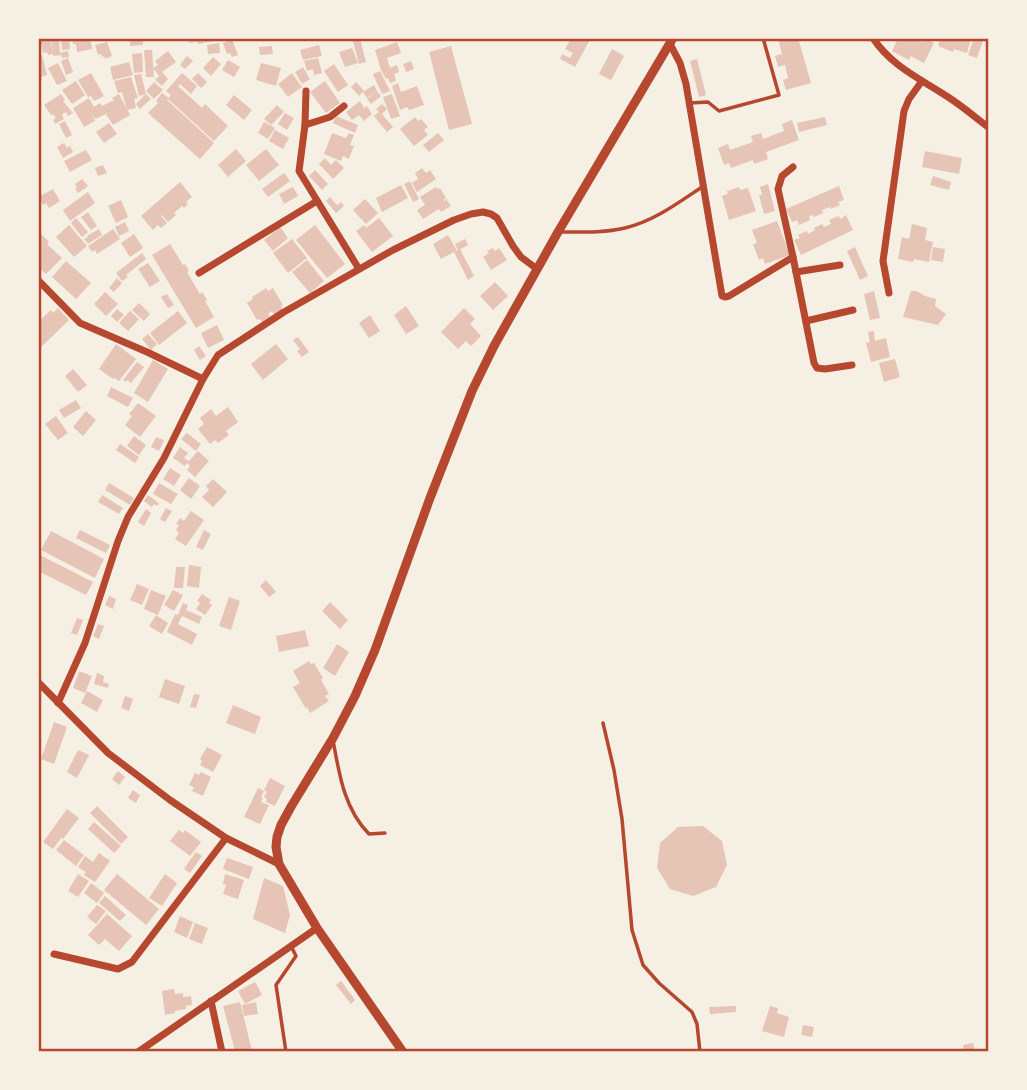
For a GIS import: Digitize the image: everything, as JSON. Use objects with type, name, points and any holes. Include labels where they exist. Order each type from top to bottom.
[{"type":"street","points":[[873,38],[897,65],[989,127]]},
{"type":"street","points":[[672,41],[690,103],[722,296],[729,296],[793,257]]},
{"type":"street","points":[[403,1052],[317,928],[279,864],[276,847],[281,825],[355,696],[375,650],[472,391],[494,346],[558,232],[672,41]]},
{"type":"street","points":[[889,293],[883,261],[904,111],[922,81]]},
{"type":"street","points":[[306,91],[299,171],[359,269]]},
{"type":"street","points":[[305,125],[330,117],[344,106]]},
{"type":"street","points":[[793,167],[782,176],[778,189],[814,363],[817,368],[825,369],[852,365]]},
{"type":"street","points":[[199,273],[317,201]]},
{"type":"street","points":[[58,702],[85,643],[128,517],[164,458],[203,379],[218,355],[284,312],[393,250],[454,220],[482,212],[497,218],[521,257],[537,269]]},
{"type":"street","points":[[796,272],[840,265]]},
{"type":"street","points":[[38,280],[80,323],[203,379]]},
{"type":"street","points":[[806,321],[853,310]]},
{"type":"street","points":[[38,682],[108,753],[170,800],[226,838],[279,864]]},
{"type":"street","points":[[54,954],[113,969],[125,967],[138,954],[226,838]]},
{"type":"street","points":[[138,1052],[317,928]]},
{"type":"street","points":[[211,1001],[222,1052]]},
{"type":"lane","points":[[690,103],[708,102],[719,111],[779,95],[763,38]]},
{"type":"lane","points":[[558,232],[626,228],[659,216],[703,186]]},
{"type":"lane","points":[[603,723],[622,820],[632,930],[643,965],[692,1012],[697,1024],[700,1052]]},
{"type":"lane","points":[[333,738],[341,783],[358,822],[369,834],[384,833]]},
{"type":"lane","points":[[286,1052],[276,985],[296,956],[290,946]]},
{"type":"building","points":[[40,38],[50,38],[53,54],[43,53]]},
{"type":"building","points":[[51,38],[59,38],[60,53],[68,51],[69,57],[53,56]]},
{"type":"building","points":[[61,38],[69,38],[70,49],[62,50]]},
{"type":"building","points":[[72,38],[90,38],[92,49],[77,52]]},
{"type":"building","points":[[130,38],[143,38],[143,45],[130,46]]},
{"type":"building","points":[[188,38],[219,40],[198,44],[189,43]]},
{"type":"building","points":[[571,38],[591,38],[575,67],[560,59],[562,54],[570,58],[573,53],[565,49]]},
{"type":"building","points":[[778,38],[798,38],[811,83],[786,90],[783,80],[788,78],[785,65],[778,67],[775,56],[782,54]]},
{"type":"building","points":[[898,38],[916,38],[922,42],[926,38],[934,43],[924,63],[911,56],[909,60],[892,51]]},
{"type":"building","points":[[940,38],[971,38],[967,53],[954,49],[953,52],[938,46]]},
{"type":"building","points":[[974,38],[983,41],[977,58],[968,55]]},
{"type":"building","points":[[232,39],[238,55],[232,57],[230,53],[227,54],[223,43]]},
{"type":"building","points":[[360,39],[366,62],[359,64],[353,41]]},
{"type":"building","points":[[107,42],[112,56],[105,59],[101,54],[98,55],[95,45]]},
{"type":"building","points":[[397,42],[401,53],[387,58],[390,68],[397,65],[399,72],[394,74],[396,81],[390,83],[381,70],[375,50]]},
{"type":"building","points":[[219,43],[220,53],[208,54],[207,45]]},
{"type":"building","points":[[319,45],[322,56],[303,60],[300,50]]},
{"type":"building","points":[[272,46],[273,54],[260,55],[259,47]]},
{"type":"building","points":[[451,46],[472,124],[449,130],[429,52]]},
{"type":"building","points":[[352,48],[358,63],[345,67],[339,52]]},
{"type":"building","points":[[612,49],[624,56],[611,80],[599,74]]},
{"type":"building","points":[[144,50],[152,50],[154,77],[146,77]]},
{"type":"building","points":[[168,51],[176,62],[162,72],[168,79],[162,86],[155,80],[159,76],[153,68],[158,65],[155,61]]},
{"type":"building","points":[[142,53],[143,72],[134,73],[132,54]]},
{"type":"building","points":[[42,55],[47,75],[38,80],[38,56]]},
{"type":"building","points":[[187,56],[193,61],[185,69],[180,65]]},
{"type":"building","points":[[213,57],[221,64],[211,76],[203,68]]},
{"type":"building","points":[[68,58],[73,72],[66,75],[61,61]]},
{"type":"building","points":[[318,58],[322,73],[314,75],[313,69],[307,71],[304,61]]},
{"type":"building","points":[[697,59],[706,95],[699,97],[690,61]]},
{"type":"building","points":[[228,60],[240,67],[234,77],[222,70]]},
{"type":"building","points":[[411,61],[414,69],[406,72],[403,64]]},
{"type":"building","points":[[129,62],[133,75],[113,80],[110,67]]},
{"type":"building","points":[[58,63],[67,81],[57,85],[48,68]]},
{"type":"building","points":[[261,63],[281,68],[276,86],[256,80]]},
{"type":"building","points":[[334,64],[348,85],[338,92],[324,71]]},
{"type":"building","points":[[303,67],[310,79],[302,84],[295,72]]},
{"type":"building","points":[[380,71],[390,91],[382,94],[373,74]]},
{"type":"building","points":[[91,73],[104,96],[94,101],[91,96],[88,97],[78,80]]},
{"type":"building","points":[[182,73],[197,86],[191,94],[180,84],[178,86],[202,108],[205,104],[228,126],[214,141],[168,99],[171,95],[166,91]]},
{"type":"building","points":[[198,73],[207,82],[201,88],[192,79]]},
{"type":"building","points":[[292,73],[302,87],[288,97],[278,84]]},
{"type":"building","points":[[141,74],[146,94],[139,96],[134,75]]},
{"type":"building","points":[[131,77],[138,98],[134,99],[136,108],[127,110],[122,92],[118,93],[114,81]]},
{"type":"building","points":[[76,81],[85,95],[72,104],[62,90]]},
{"type":"building","points":[[325,81],[340,103],[326,113],[310,92]]},
{"type":"building","points":[[154,82],[163,90],[154,99],[146,91]]},
{"type":"building","points":[[356,82],[364,91],[359,96],[351,87]]},
{"type":"building","points":[[398,83],[401,92],[417,86],[424,105],[400,110],[392,86]]},
{"type":"building","points":[[374,85],[377,91],[367,98],[363,92]]},
{"type":"building","points":[[377,91],[381,96],[371,104],[367,99]]},
{"type":"building","points":[[162,93],[214,143],[200,159],[148,113],[158,103],[156,101]]},
{"type":"building","points":[[61,94],[73,113],[68,116],[66,112],[62,115],[64,119],[55,124],[53,120],[56,118],[44,105]]},
{"type":"building","points":[[119,94],[130,115],[113,125],[106,114],[95,119],[91,113],[95,121],[84,127],[73,108],[89,98],[94,107],[100,103],[102,106]]},
{"type":"building","points":[[146,94],[151,99],[140,109],[136,104]]},
{"type":"building","points":[[392,94],[400,116],[391,119],[383,97]]},
{"type":"building","points":[[234,95],[252,110],[244,120],[226,105]]},
{"type":"building","points":[[360,101],[372,114],[364,121],[359,115],[352,120],[346,112]]},
{"type":"building","points":[[382,104],[387,109],[382,114],[393,127],[387,132],[374,116],[379,112],[376,109]]},
{"type":"building","points":[[277,105],[284,112],[271,125],[264,119]]},
{"type":"building","points":[[285,113],[294,118],[287,130],[278,124]]},
{"type":"building","points":[[336,116],[358,125],[355,133],[333,123]]},
{"type":"building","points":[[415,117],[428,127],[424,130],[428,135],[414,146],[400,129]]},
{"type":"building","points":[[825,117],[827,125],[799,132],[797,123]]},
{"type":"building","points":[[792,120],[799,140],[766,152],[768,159],[754,164],[753,160],[731,168],[729,163],[724,165],[718,148],[728,144],[730,150],[753,142],[751,136],[761,133],[763,139],[784,131],[782,124]]},
{"type":"building","points":[[65,121],[72,135],[66,138],[59,124]]},
{"type":"building","points":[[264,122],[275,128],[268,139],[258,133]]},
{"type":"building","points":[[109,123],[117,134],[104,143],[96,132]]},
{"type":"building","points":[[275,130],[289,138],[283,149],[269,141]]},
{"type":"building","points":[[332,133],[346,138],[349,133],[354,135],[350,145],[354,146],[349,159],[343,156],[341,161],[324,154]]},
{"type":"building","points":[[438,133],[444,140],[429,152],[423,145]]},
{"type":"building","points":[[64,143],[67,148],[70,146],[73,152],[63,158],[57,147]]},
{"type":"building","points":[[236,149],[246,161],[228,177],[218,165]]},
{"type":"building","points":[[266,149],[279,165],[259,181],[246,165]]},
{"type":"building","points":[[86,150],[92,160],[70,172],[64,161]]},
{"type":"building","points":[[925,151],[962,158],[959,174],[922,167]]},
{"type":"building","points":[[325,158],[331,165],[336,160],[344,168],[333,179],[319,164]]},
{"type":"building","points":[[103,165],[107,173],[98,176],[95,168]]},
{"type":"building","points":[[422,168],[426,173],[430,170],[436,179],[417,192],[412,183],[418,179],[415,173]]},
{"type":"building","points":[[315,170],[328,184],[322,190],[309,176]]},
{"type":"building","points":[[284,173],[290,181],[268,197],[262,189]]},
{"type":"building","points":[[933,176],[951,182],[949,190],[930,185]]},
{"type":"building","points":[[82,179],[88,186],[78,193],[75,184]]},
{"type":"building","points":[[410,181],[419,199],[413,202],[404,184]]},
{"type":"building","points":[[180,182],[192,197],[168,222],[162,215],[167,223],[161,228],[158,225],[153,230],[141,216]]},
{"type":"building","points":[[768,184],[775,211],[764,214],[759,195],[762,195],[760,187]]},
{"type":"building","points":[[401,185],[408,198],[382,212],[376,198]]},
{"type":"building","points":[[839,186],[844,200],[838,202],[840,205],[822,210],[823,213],[814,217],[809,216],[810,220],[799,225],[797,220],[792,222],[786,209]]},
{"type":"building","points":[[293,187],[298,196],[284,204],[279,194]]},
{"type":"building","points":[[436,187],[440,188],[446,198],[443,200],[446,199],[451,206],[441,212],[439,209],[423,219],[417,210],[425,205],[420,197]]},
{"type":"building","points":[[739,187],[740,190],[748,188],[756,211],[729,220],[722,196]]},
{"type":"building","points":[[53,189],[60,201],[49,208],[46,203],[43,205],[38,197]]},
{"type":"building","points":[[88,192],[95,203],[70,221],[63,210]]},
{"type":"building","points":[[330,197],[337,205],[341,202],[344,206],[336,213],[326,201]]},
{"type":"building","points":[[365,199],[378,213],[366,224],[353,210]]},
{"type":"building","points":[[121,200],[128,217],[116,223],[108,206]]},
{"type":"building","points":[[88,212],[97,226],[91,230],[81,217]]},
{"type":"building","points":[[846,215],[853,230],[801,255],[794,240],[800,238],[798,235],[807,231],[808,234],[822,224],[824,227],[831,224],[829,220],[839,216],[840,219]]},
{"type":"building","points":[[76,218],[88,232],[82,237],[71,223]]},
{"type":"building","points":[[379,218],[393,236],[372,252],[356,231],[364,225],[366,228]]},
{"type":"building","points":[[777,221],[790,255],[765,264],[763,258],[759,260],[753,244],[757,243],[752,230]]},
{"type":"building","points":[[125,222],[129,231],[119,236],[115,227]]},
{"type":"building","points":[[912,224],[927,228],[925,240],[933,242],[929,262],[898,259],[902,237],[909,239]]},
{"type":"building","points":[[69,225],[87,246],[74,257],[56,237]]},
{"type":"building","points":[[315,225],[345,264],[327,278],[296,240]]},
{"type":"building","points":[[280,227],[288,238],[273,251],[264,240]]},
{"type":"building","points":[[99,229],[102,235],[88,244],[84,239]]},
{"type":"building","points":[[113,229],[120,239],[97,254],[95,250],[92,252],[88,246]]},
{"type":"building","points":[[41,234],[62,258],[46,274],[38,267],[38,236]]},
{"type":"building","points":[[134,234],[143,248],[130,257],[121,243]]},
{"type":"building","points":[[448,235],[457,251],[455,244],[465,239],[468,245],[460,249],[474,276],[468,280],[454,252],[441,259],[433,244]]},
{"type":"building","points":[[292,239],[307,258],[288,273],[273,253]]},
{"type":"building","points":[[170,244],[183,265],[185,264],[200,294],[202,292],[207,300],[205,301],[214,317],[196,328],[152,255]]},
{"type":"building","points":[[855,247],[868,276],[860,280],[847,251]]},
{"type":"building","points":[[933,247],[945,249],[943,262],[931,260]]},
{"type":"building","points":[[493,248],[495,251],[499,248],[507,260],[491,270],[483,257]]},
{"type":"building","points":[[142,253],[146,259],[122,281],[116,273]]},
{"type":"building","points":[[307,260],[324,281],[310,293],[292,272]]},
{"type":"building","points":[[66,261],[91,283],[76,299],[52,277]]},
{"type":"building","points":[[148,263],[160,281],[150,287],[138,269]]},
{"type":"building","points":[[117,278],[122,283],[114,292],[109,288]]},
{"type":"building","points":[[495,282],[508,296],[493,310],[480,296]]},
{"type":"building","points":[[266,288],[268,291],[273,288],[283,310],[274,315],[272,311],[268,314],[270,317],[262,322],[257,320],[247,303]]},
{"type":"building","points":[[874,291],[880,318],[870,320],[864,294]]},
{"type":"building","points":[[911,291],[936,299],[935,306],[946,314],[938,325],[903,317]]},
{"type":"building","points":[[105,292],[118,304],[106,316],[94,304]]},
{"type":"building","points":[[167,294],[174,305],[168,308],[161,297]]},
{"type":"building","points":[[139,303],[150,314],[144,321],[132,310]]},
{"type":"building","points":[[406,306],[419,326],[406,334],[394,315]]},
{"type":"building","points":[[58,308],[69,320],[38,350],[38,322],[51,310],[53,313]]},
{"type":"building","points":[[464,308],[475,319],[470,324],[481,336],[471,346],[466,341],[458,349],[441,332]]},
{"type":"building","points":[[117,309],[124,315],[117,322],[111,316]]},
{"type":"building","points":[[130,311],[139,319],[128,331],[119,323]]},
{"type":"building","points":[[178,311],[187,323],[159,345],[150,333]]},
{"type":"building","points":[[370,315],[380,331],[369,338],[359,323]]},
{"type":"building","points":[[217,325],[224,340],[208,348],[201,333]]},
{"type":"building","points":[[874,331],[875,341],[886,338],[890,357],[871,362],[866,343],[870,342],[868,332]]},
{"type":"building","points":[[148,334],[157,344],[151,350],[142,339]]},
{"type":"building","points":[[298,337],[309,352],[302,357],[293,340]]},
{"type":"building","points":[[116,344],[136,359],[119,381],[99,369]]},
{"type":"building","points":[[276,344],[288,359],[263,380],[251,364]]},
{"type":"building","points":[[199,346],[206,356],[200,360],[194,350]]},
{"type":"building","points":[[895,359],[900,377],[884,382],[879,363]]},
{"type":"building","points":[[153,360],[168,369],[148,402],[134,393]]},
{"type":"building","points":[[137,362],[144,367],[131,383],[127,380],[126,382],[123,380]]},
{"type":"building","points":[[73,369],[87,385],[78,392],[65,376]]},
{"type":"building","points":[[111,387],[133,398],[128,407],[107,396]]},
{"type":"building","points":[[76,400],[81,408],[64,418],[59,410]]},
{"type":"building","points":[[138,403],[156,416],[140,437],[125,425],[132,416],[129,414]]},
{"type":"building","points":[[228,407],[238,422],[226,431],[229,435],[218,443],[215,440],[210,444],[198,429],[204,424],[200,418],[211,409],[216,416]]},
{"type":"building","points":[[86,411],[96,420],[83,436],[73,427]]},
{"type":"building","points":[[56,416],[68,433],[58,440],[45,424]]},
{"type":"building","points":[[187,433],[201,444],[196,451],[181,439]]},
{"type":"building","points":[[134,436],[146,445],[139,455],[127,446]]},
{"type":"building","points":[[156,437],[164,440],[159,451],[151,447]]},
{"type":"building","points":[[120,444],[139,457],[135,463],[116,450]]},
{"type":"building","points":[[180,447],[188,453],[184,458],[189,461],[198,451],[209,461],[195,477],[187,470],[190,466],[187,463],[185,466],[173,458]]},
{"type":"building","points":[[170,468],[181,475],[174,486],[163,479]]},
{"type":"building","points":[[189,478],[200,486],[191,499],[180,490]]},
{"type":"building","points":[[213,479],[227,492],[213,507],[202,497],[209,490],[206,486]]},
{"type":"building","points":[[109,483],[134,498],[130,505],[105,490]]},
{"type":"building","points":[[159,483],[178,494],[171,504],[153,494]]},
{"type":"building","points":[[102,495],[123,508],[119,514],[98,502]]},
{"type":"building","points":[[148,495],[159,503],[157,506],[154,504],[152,507],[144,501]]},
{"type":"building","points":[[166,508],[172,511],[165,522],[160,519]]},
{"type":"building","points":[[146,509],[151,513],[144,526],[138,522]]},
{"type":"building","points":[[191,511],[204,520],[186,546],[175,539],[179,533],[176,530],[179,525],[176,524],[180,518],[184,521]]},
{"type":"building","points":[[80,530],[110,545],[106,553],[76,538]]},
{"type":"building","points":[[204,530],[211,534],[203,550],[196,547]]},
{"type":"building","points":[[51,531],[104,559],[95,578],[41,550]]},
{"type":"building","points":[[38,554],[93,582],[86,595],[38,571]]},
{"type":"building","points":[[189,565],[201,567],[199,588],[187,586]]},
{"type":"building","points":[[176,567],[185,567],[183,588],[174,588]]},
{"type":"building","points":[[266,580],[276,592],[269,597],[260,586]]},
{"type":"building","points":[[137,584],[149,589],[142,605],[130,600]]},
{"type":"building","points":[[151,590],[166,596],[158,615],[144,609]]},
{"type":"building","points":[[173,590],[183,595],[174,611],[164,605]]},
{"type":"building","points":[[202,594],[211,600],[209,603],[212,605],[205,615],[196,609]]},
{"type":"building","points":[[109,596],[116,599],[113,609],[105,605]]},
{"type":"building","points":[[229,597],[240,601],[231,630],[219,626]]},
{"type":"building","points":[[330,602],[348,620],[340,629],[322,611]]},
{"type":"building","points":[[183,603],[188,605],[186,610],[202,617],[199,624],[182,616],[178,624],[197,634],[192,645],[167,632]]},
{"type":"building","points":[[156,615],[168,623],[162,634],[149,626]]},
{"type":"building","points":[[77,618],[83,620],[77,635],[71,633]]},
{"type":"building","points":[[98,624],[104,626],[99,639],[93,636]]},
{"type":"building","points":[[305,630],[309,646],[279,652],[276,636]]},
{"type":"building","points":[[337,644],[349,652],[335,676],[323,668]]},
{"type":"building","points":[[309,661],[314,663],[329,694],[325,696],[329,701],[310,713],[293,687],[300,683],[293,671]]},
{"type":"building","points":[[79,671],[92,676],[85,693],[73,688]]},
{"type":"building","points":[[97,673],[104,676],[103,682],[109,684],[108,688],[94,684]]},
{"type":"building","points":[[165,679],[185,686],[179,704],[159,697]]},
{"type":"building","points":[[87,691],[103,700],[97,712],[81,703]]},
{"type":"building","points":[[194,694],[200,695],[196,708],[190,707]]},
{"type":"building","points":[[125,696],[133,699],[129,711],[121,708]]},
{"type":"building","points":[[233,705],[261,717],[255,734],[226,723]]},
{"type":"building","points":[[54,722],[67,727],[54,764],[41,759]]},
{"type":"building","points":[[207,747],[222,755],[213,772],[200,765],[200,759]]},
{"type":"building","points":[[78,750],[89,755],[77,778],[67,772]]},
{"type":"building","points":[[118,771],[125,777],[119,785],[112,779]]},
{"type":"building","points":[[201,772],[211,777],[203,796],[192,791],[194,787],[189,785],[195,773],[199,775]]},
{"type":"building","points":[[270,778],[285,786],[275,806],[266,802],[264,797],[267,792],[264,790]]},
{"type":"building","points":[[258,788],[264,791],[261,802],[269,805],[260,824],[244,817]]},
{"type":"building","points":[[133,790],[140,795],[136,803],[128,798]]},
{"type":"building","points":[[97,806],[128,837],[121,844],[90,813]]},
{"type":"building","points":[[67,809],[79,818],[53,849],[43,842]]},
{"type":"building","points":[[94,822],[121,846],[114,853],[88,829]]},
{"type":"building","points":[[703,826],[722,841],[727,865],[716,887],[693,896],[670,889],[657,868],[660,843],[678,827]]},
{"type":"building","points":[[179,830],[183,833],[185,830],[201,842],[190,856],[170,841]]},
{"type":"building","points":[[64,840],[84,855],[76,866],[56,850]]},
{"type":"building","points":[[196,852],[202,856],[190,873],[184,869]]},
{"type":"building","points":[[99,853],[110,861],[95,882],[78,867],[85,856],[93,862]]},
{"type":"building","points":[[227,858],[253,867],[249,879],[223,869]]},
{"type":"building","points":[[78,874],[89,881],[78,897],[68,891]]},
{"type":"building","points":[[117,874],[159,909],[146,925],[104,890]]},
{"type":"building","points":[[165,874],[177,883],[162,906],[149,898]]},
{"type":"building","points":[[225,874],[244,880],[238,899],[223,894]]},
{"type":"building","points":[[264,878],[283,886],[290,915],[285,933],[253,919]]},
{"type":"building","points":[[91,883],[104,893],[97,903],[84,893]]},
{"type":"building","points":[[105,896],[126,915],[120,921],[99,903]]},
{"type":"building","points":[[97,905],[106,911],[96,924],[87,917]]},
{"type":"building","points":[[107,914],[132,936],[119,951],[105,939],[99,945],[88,935]]},
{"type":"building","points":[[180,916],[193,922],[187,938],[174,932]]},
{"type":"building","points":[[195,923],[208,928],[202,944],[189,939]]},
{"type":"building","points":[[341,981],[355,1000],[351,1004],[336,985]]},
{"type":"building","points":[[255,982],[262,995],[245,1004],[238,991]]},
{"type":"building","points":[[174,989],[175,994],[191,996],[192,1005],[165,1015],[162,991]]},
{"type":"building","points":[[240,1002],[252,1051],[235,1051],[223,1006]]},
{"type":"building","points":[[256,1002],[258,1014],[244,1016],[242,1005]]},
{"type":"building","points":[[736,1006],[736,1012],[710,1014],[709,1007]]},
{"type":"building","points":[[770,1006],[778,1008],[777,1013],[789,1017],[784,1037],[762,1031]]},
{"type":"building","points":[[803,1025],[814,1027],[812,1037],[801,1035]]},
{"type":"building","points":[[973,1043],[975,1051],[964,1051],[963,1045]]}]
